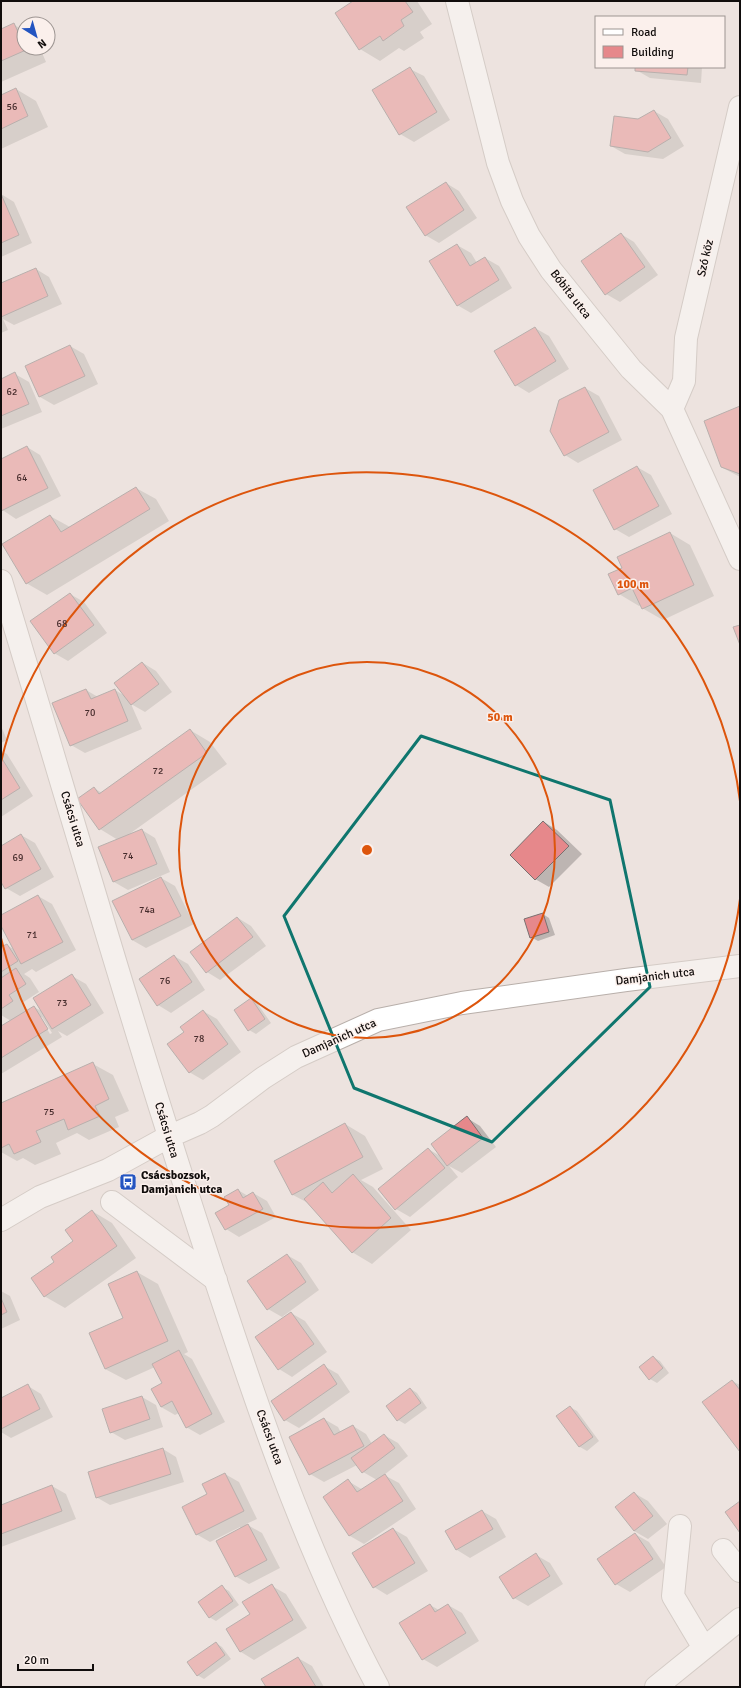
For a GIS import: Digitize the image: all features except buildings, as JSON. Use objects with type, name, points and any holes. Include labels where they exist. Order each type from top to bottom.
[{"type":"street","name":"Bóbita utca","points":[[457,1],[498,164],[512,201],[529,236],[551,270],[631,369],[672,409],[740,559]]},
{"type":"street","name":"Szó köz","points":[[672,409],[684,381],[686,338],[740,107]]},
{"type":"street","name":"Csácsi utca","points":[[1,581],[168,1137],[278,1462],[321,1571],[356,1647],[378,1687]]},
{"type":"street","name":"Damjanich utca","points":[[1,1220],[40,1197],[108,1170],[168,1137],[212,1116],[263,1078],[296,1057],[378,1020],[462,1003],[740,966]]},
{"type":"street","points":[[112,1202],[216,1280]]},
{"type":"street","points":[[680,1526],[673,1596],[704,1648]]},
{"type":"street","points":[[723,1550],[740,1571]]},
{"type":"street","points":[[656,1687],[740,1619]]},
{"type":"highlighted area","points":[[421,736],[610,800],[650,987],[492,1142],[354,1088],[284,916]]},
{"type":"place","name":"Csácsbozsok, Damjanich utca","points":[[128,1182]]}]
